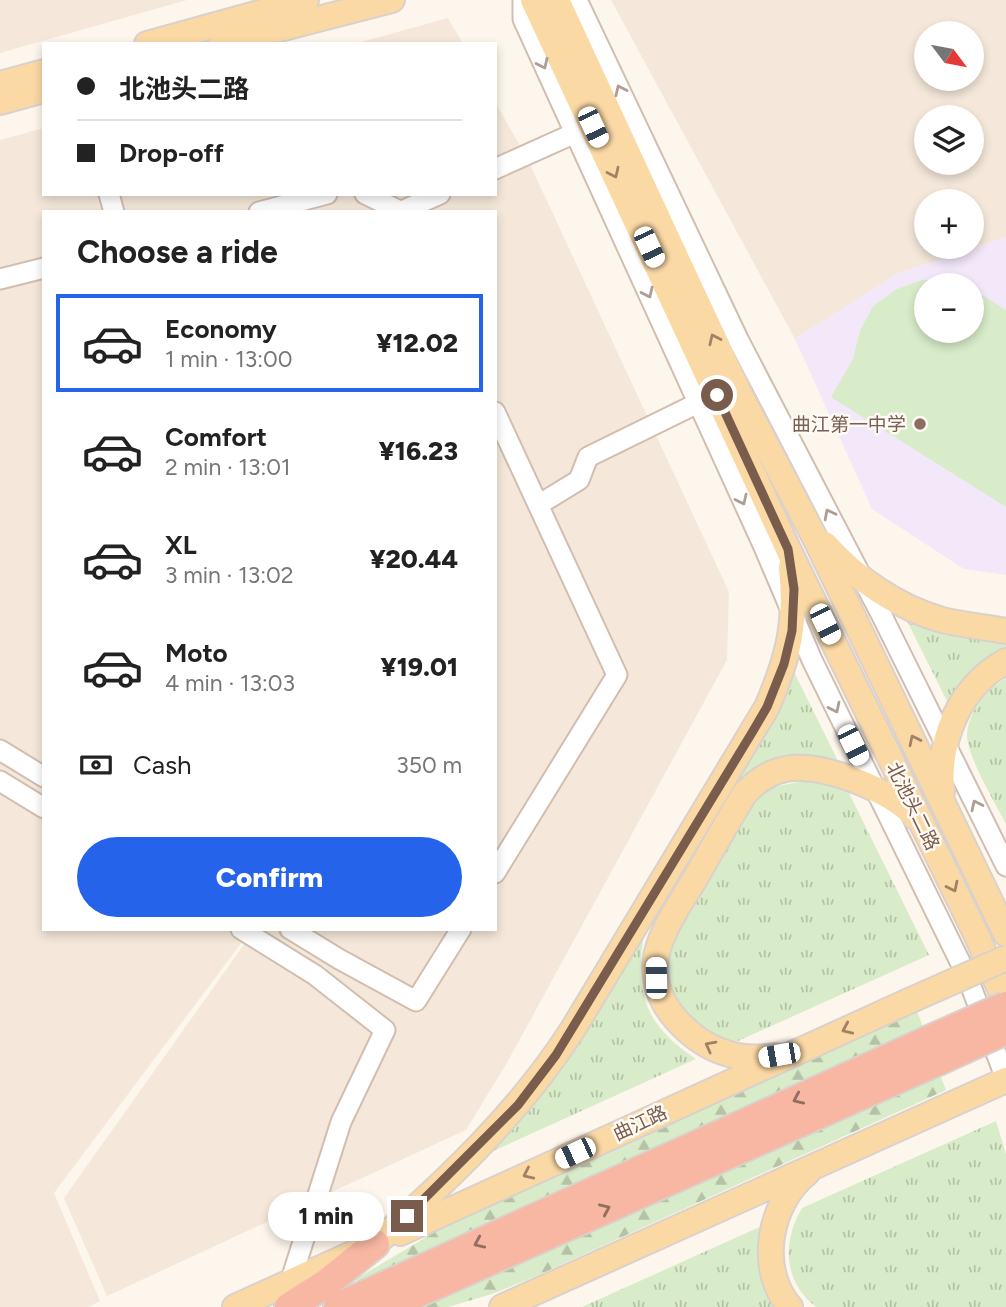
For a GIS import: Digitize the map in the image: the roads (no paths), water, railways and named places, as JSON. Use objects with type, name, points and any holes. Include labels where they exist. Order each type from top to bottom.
[{"type":"highway","points":[[386,1307],[932,1051],[1006,1005]]},
{"type":"highway","points":[[338,1307],[932,1051],[1006,1030]]},
{"type":"highway","points":[[289,1295],[327,1283],[375,1244]]},
{"type":"main road","points":[[154,42],[306,0]]},
{"type":"main road","points":[[229,42],[392,0]]},
{"type":"main road","name":"北池头二路","points":[[533,0],[788,549],[976,934],[1006,1005]]},
{"type":"main road","name":"北池头二路","points":[[557,0],[740,395],[803,516],[1006,934]]},
{"type":"main road","points":[[0,84],[42,73]]},
{"type":"main road","points":[[0,102],[42,91]]},
{"type":"main road","points":[[803,516],[839,560],[903,605],[961,624],[1006,631]]},
{"type":"main road","points":[[375,1244],[487,1138],[518,1105],[556,1055],[767,707],[784,664],[793,617],[794,589],[788,549]]},
{"type":"main road","points":[[945,806],[942,785],[946,745],[952,724],[969,691],[979,679],[1006,661]]},
{"type":"main road","points":[[800,1050],[764,1058],[743,1058],[717,1050],[696,1038],[675,1019],[659,991],[655,962],[671,919],[745,793],[771,773],[801,767],[853,780],[874,788],[910,811],[923,826]]},
{"type":"main road","name":"曲江路","points":[[375,1244],[1006,958]]},
{"type":"main road","points":[[502,1307],[1006,1079]]},
{"type":"main road","points":[[790,1307],[771,1267],[771,1242],[783,1202],[791,1188],[816,1165]]},
{"type":"main road","points":[[235,1307],[289,1295]]},
{"type":"street","points":[[523,0],[523,19],[793,617],[967,976],[1006,1079]]},
{"type":"street","points":[[577,0],[739,341],[863,579],[1006,866]]},
{"type":"street","points":[[497,168],[575,133]]},
{"type":"street","points":[[267,210],[319,196]]},
{"type":"street","points":[[369,196],[400,210]]},
{"type":"street","points":[[404,210],[436,196]]},
{"type":"street","points":[[0,279],[42,268]]},
{"type":"street","points":[[538,505],[579,480],[588,457],[698,403]]},
{"type":"street","points":[[497,416],[618,675],[497,870]]},
{"type":"street","points":[[0,751],[42,776]]},
{"type":"street","points":[[0,781],[42,807]]},
{"type":"street","points":[[244,931],[315,975],[385,1030],[341,1122],[289,1295]]},
{"type":"street","points":[[293,931],[416,1001],[460,931]]},
{"type":"place","name":"曲江第一中学","points":[[920,424]]}]
